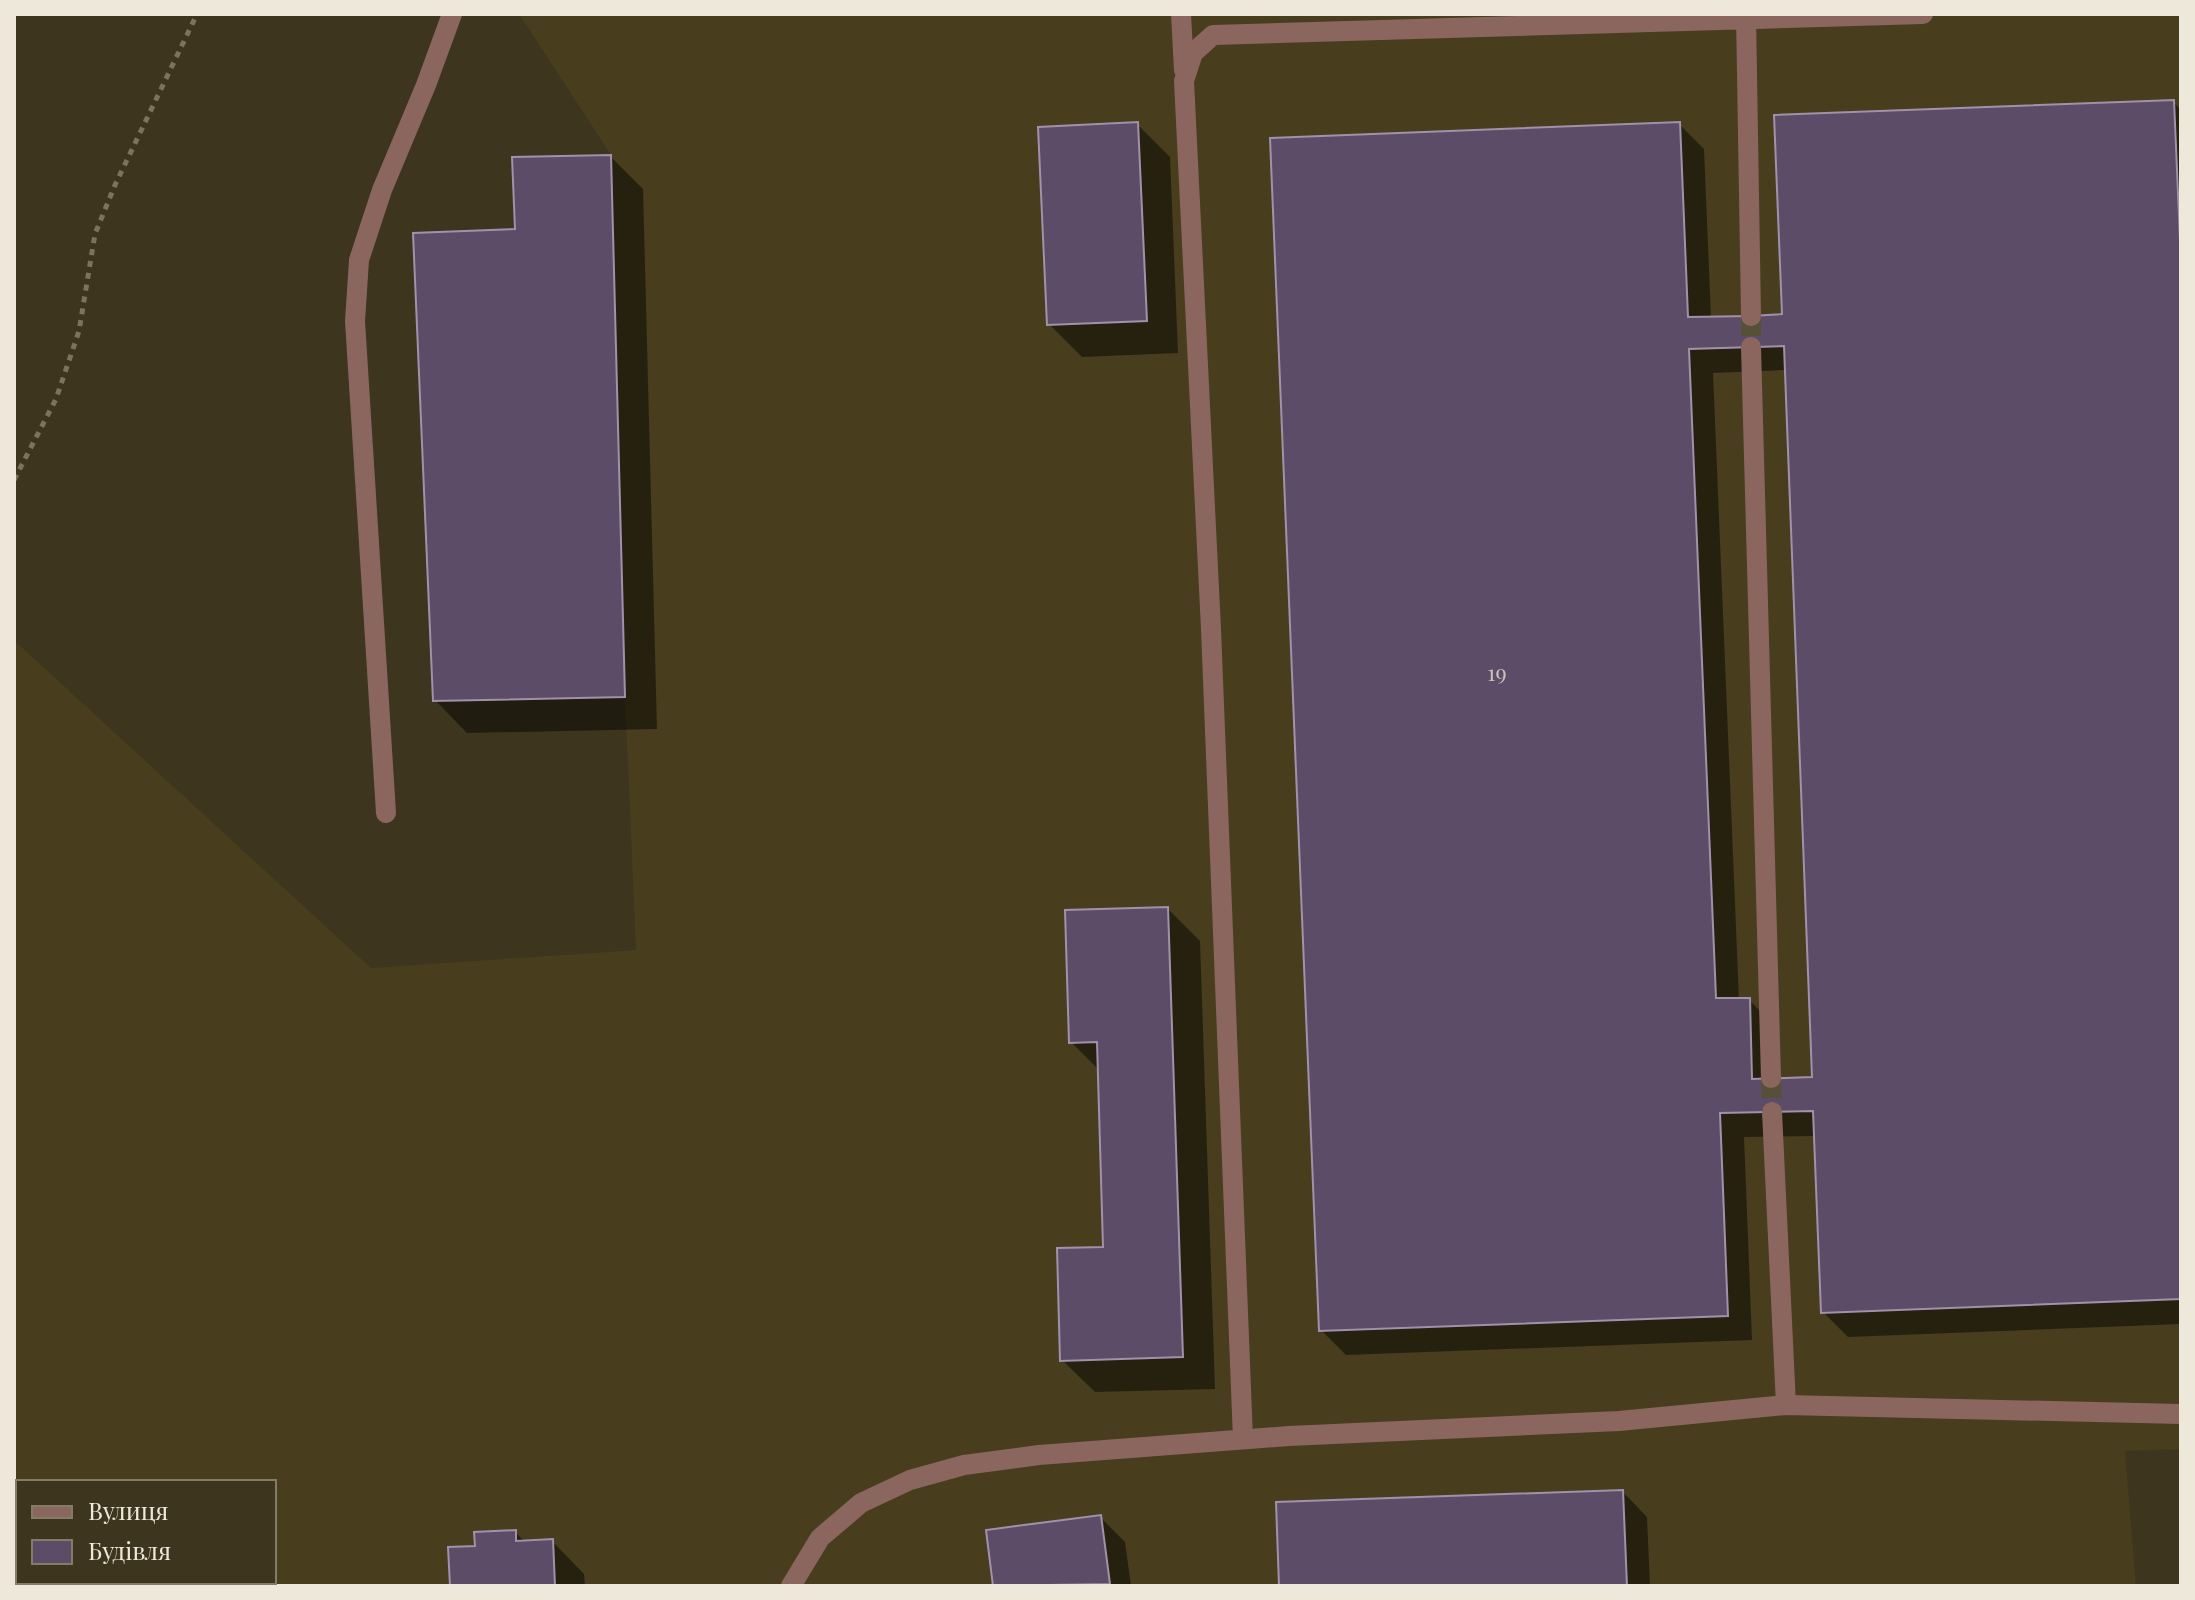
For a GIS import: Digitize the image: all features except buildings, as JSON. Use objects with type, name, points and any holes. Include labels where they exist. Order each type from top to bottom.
[{"type":"street","points":[[386,813],[355,321],[359,260],[382,190],[452,14]]},
{"type":"street","points":[[1181,14],[1211,629],[1243,1439]]},
{"type":"street","points":[[1190,14],[1202,30],[1213,35],[1923,14]]},
{"type":"street","points":[[1746,18],[1751,316]]},
{"type":"street","points":[[1184,81],[1193,53],[1213,35]]},
{"type":"street","points":[[1751,347],[1771,1078]]},
{"type":"street","points":[[1772,1112],[1786,1405]]},
{"type":"street","points":[[791,1586],[820,1538],[861,1503],[910,1480],[964,1465],[1039,1455],[1243,1439],[1619,1421],[1786,1405],[2181,1414]]},
{"type":"path","points":[[14,480],[56,399],[79,331],[95,234],[115,185],[197,14]]},
{"type":"shaded area","points":[[519,14],[2181,14],[2181,1449],[2125,1451],[2136,1586],[15,1586],[14,643],[371,968],[636,950],[625,697],[611,155]]},
{"type":"tunnel","points":[[1751,316],[1751,347]]},
{"type":"tunnel","points":[[1771,1078],[1772,1112]]}]
